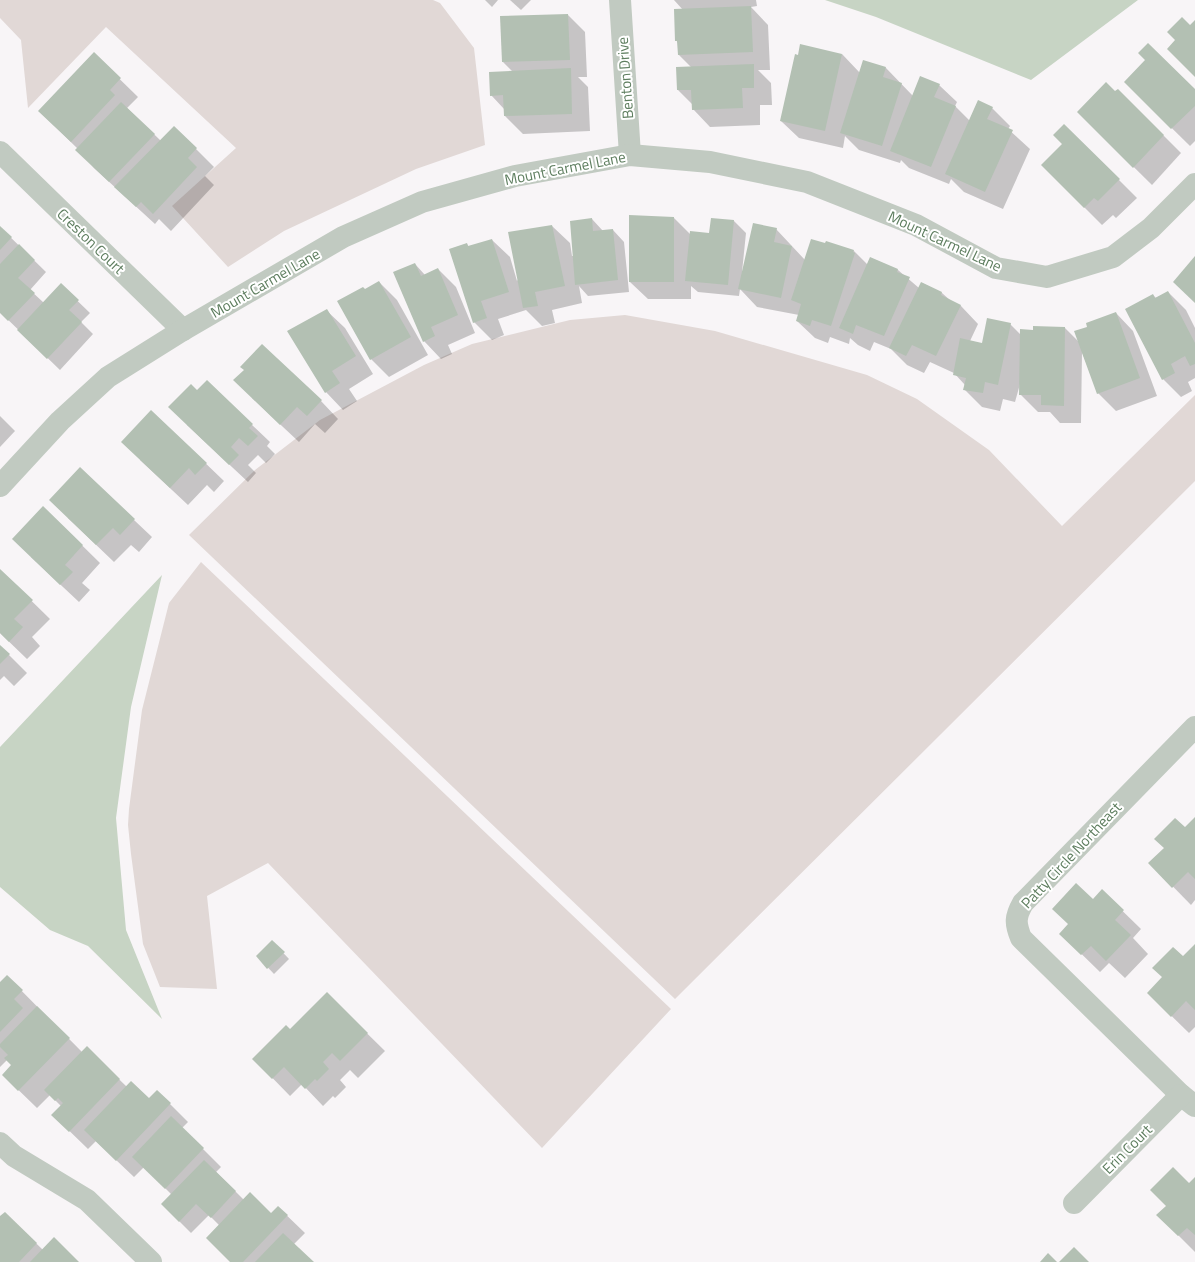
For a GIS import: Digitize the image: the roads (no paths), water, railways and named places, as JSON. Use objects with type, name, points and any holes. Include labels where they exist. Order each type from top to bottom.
[{"type":"street","name":"Benton Drive","points":[[620,0],[630,155]]},
{"type":"street","name":"Creston Court","points":[[0,152],[183,330]]},
{"type":"street","name":"Mount Carmel Lane","points":[[0,486],[60,421],[108,377],[183,330],[343,237],[422,202],[515,176],[630,155],[710,162],[807,182],[916,225],[996,268],[1047,276],[1113,257],[1151,228],[1195,184]]},
{"type":"street","name":"Patty Circle Northeast","points":[[1188,1101],[1021,938],[1017,926],[1017,915],[1023,903],[1195,727]]},
{"type":"street","name":"Erin Court","points":[[1074,1203],[1188,1101]]},
{"type":"street","points":[[0,1142],[14,1156],[87,1200],[151,1262]]}]
